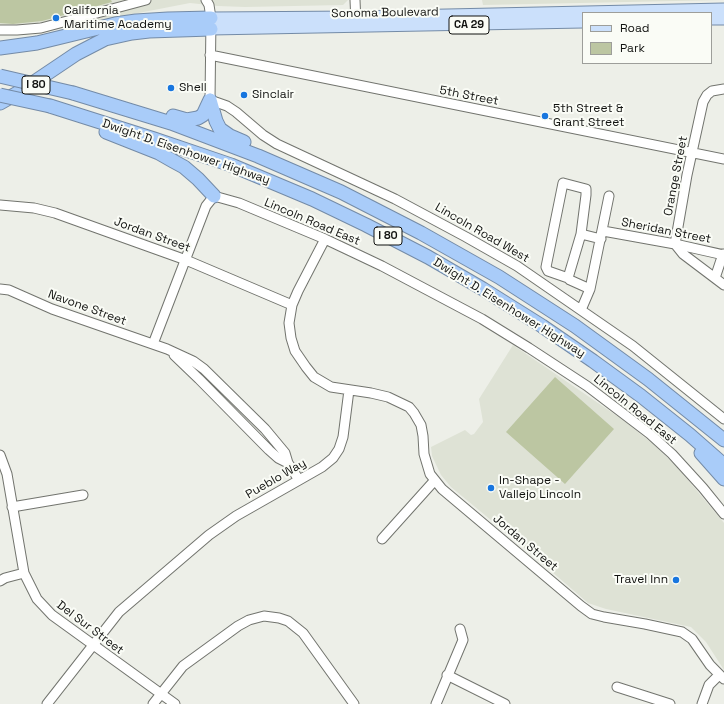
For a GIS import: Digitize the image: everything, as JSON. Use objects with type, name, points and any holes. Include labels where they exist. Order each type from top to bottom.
[{"type":"highway","name":"CA 29","points":[[0,48],[37,43],[115,24],[136,21],[168,19],[211,23]]},
{"type":"highway","name":"CA 29","points":[[0,103],[21,91],[76,54],[105,40],[149,30],[211,23]]},
{"type":"highway","name":"Dwight D. Eisenhower Highway","points":[[0,76],[73,93],[95,101],[142,114],[200,134],[258,156],[341,192],[395,219],[447,247],[550,310],[648,379],[724,440]]},
{"type":"highway","name":"Dwight D. Eisenhower Highway","points":[[0,96],[50,106],[231,165],[298,193],[366,225],[452,271],[542,326],[641,396],[690,435],[724,465]]},
{"type":"highway","points":[[95,101],[140,105],[182,119],[190,120],[203,115],[210,100]]},
{"type":"highway","points":[[210,100],[216,122],[220,129],[226,134],[304,168],[341,192]]},
{"type":"highway","points":[[50,106],[79,121],[174,161],[198,179],[214,196]]},
{"type":"highway","points":[[690,435],[705,459],[724,479]]},
{"type":"main road","name":"Sonoma Boulevard","points":[[639,12],[724,9]]},
{"type":"main road","name":"Sonoma Boulevard","points":[[355,22],[582,14]]},
{"type":"main road","points":[[712,19],[724,19]]},
{"type":"main road","name":"Sonoma Boulevard","points":[[211,23],[582,22]]},
{"type":"street","points":[[0,30],[41,28],[146,0]]},
{"type":"street","points":[[206,0],[209,5],[211,23],[210,100]]},
{"type":"street","points":[[355,0],[355,22]]},
{"type":"street","name":"5th Street","points":[[210,55],[724,159]]},
{"type":"street","name":"Orange Street","points":[[676,244],[687,175],[703,102],[707,95],[712,91],[724,89]]},
{"type":"street","name":"Lincoln Road West","points":[[210,100],[227,106],[263,135],[277,144],[367,185],[466,237],[517,266],[633,346],[724,419]]},
{"type":"street","points":[[568,278],[581,234],[586,190],[563,183],[546,267],[548,271],[568,278],[590,289]]},
{"type":"street","points":[[153,344],[206,206],[214,196]]},
{"type":"street","name":"Lincoln Road East","points":[[214,196],[239,203],[325,239],[382,266],[482,320],[588,386],[650,434],[672,454],[724,514]]},
{"type":"street","points":[[581,310],[590,289],[609,196]]},
{"type":"street","name":"Jordan Street","points":[[0,204],[34,208],[55,213],[186,260],[292,305]]},
{"type":"street","name":"Sheridan Street","points":[[581,234],[602,235],[676,244],[723,255]]},
{"type":"street","points":[[325,239],[292,305],[289,323],[291,338],[295,351],[314,377],[331,387],[349,390]]},
{"type":"street","points":[[676,244],[683,254],[724,285]]},
{"type":"street","points":[[715,278],[723,255]]},
{"type":"street","name":"Navone Street","points":[[0,289],[9,290],[52,309],[167,349],[269,450],[278,458],[288,463],[299,480]]},
{"type":"street","name":"Jordan Street","points":[[349,390],[388,397],[409,407],[421,425],[424,454],[430,474],[442,489],[581,606],[592,614],[604,618],[645,624],[682,632],[692,639],[721,677]]},
{"type":"street","name":"Pueblo Way","points":[[47,704],[119,612],[209,536],[236,516],[299,480],[333,458],[339,449],[343,437],[349,390]]},
{"type":"street","name":"Del Sur Street","points":[[0,455],[7,474],[24,573],[32,590],[44,608],[92,645],[175,704]]},
{"type":"street","points":[[382,539],[435,480]]},
{"type":"street","points":[[12,507],[83,495]]},
{"type":"street","points":[[0,581],[5,578],[24,573]]},
{"type":"street","points":[[153,704],[183,666],[207,647],[249,620],[264,616],[271,616],[288,621],[303,633],[354,704]]},
{"type":"street","points":[[436,704],[463,640],[460,629]]},
{"type":"street","points":[[447,675],[505,704]]},
{"type":"street","points":[[702,704],[709,685],[721,677]]},
{"type":"street","points":[[617,687],[670,704]]},
{"type":"shaded area","name":"California Maritime Academy","points":[[0,0],[348,0],[343,5],[245,7],[190,3],[25,35],[0,35]]},
{"type":"shaded area","points":[[482,0],[724,0],[483,5]]},
{"type":"shaded area","points":[[513,345],[623,420],[653,444],[677,467],[724,523],[724,670],[706,642],[691,627],[606,609],[588,603],[451,487],[441,475],[432,456],[431,447],[465,430],[471,435],[474,434],[483,422],[479,399]]},
{"type":"green space","points":[[0,0],[111,0],[112,2],[42,21],[13,24],[0,23]]},
{"type":"green space","points":[[555,377],[614,429],[565,484],[506,432]]},
{"type":"place","name":"California Maritime Academy","points":[[56,18]]},
{"type":"place","name":"Shell","points":[[171,88]]},
{"type":"place","name":"Sinclair","points":[[244,95]]},
{"type":"place","name":"5th Street & Grant Street","points":[[545,116]]},
{"type":"place","name":"In-Shape - Vallejo Lincoln","points":[[491,488]]},
{"type":"place","name":"Travel Inn","points":[[676,580]]}]
